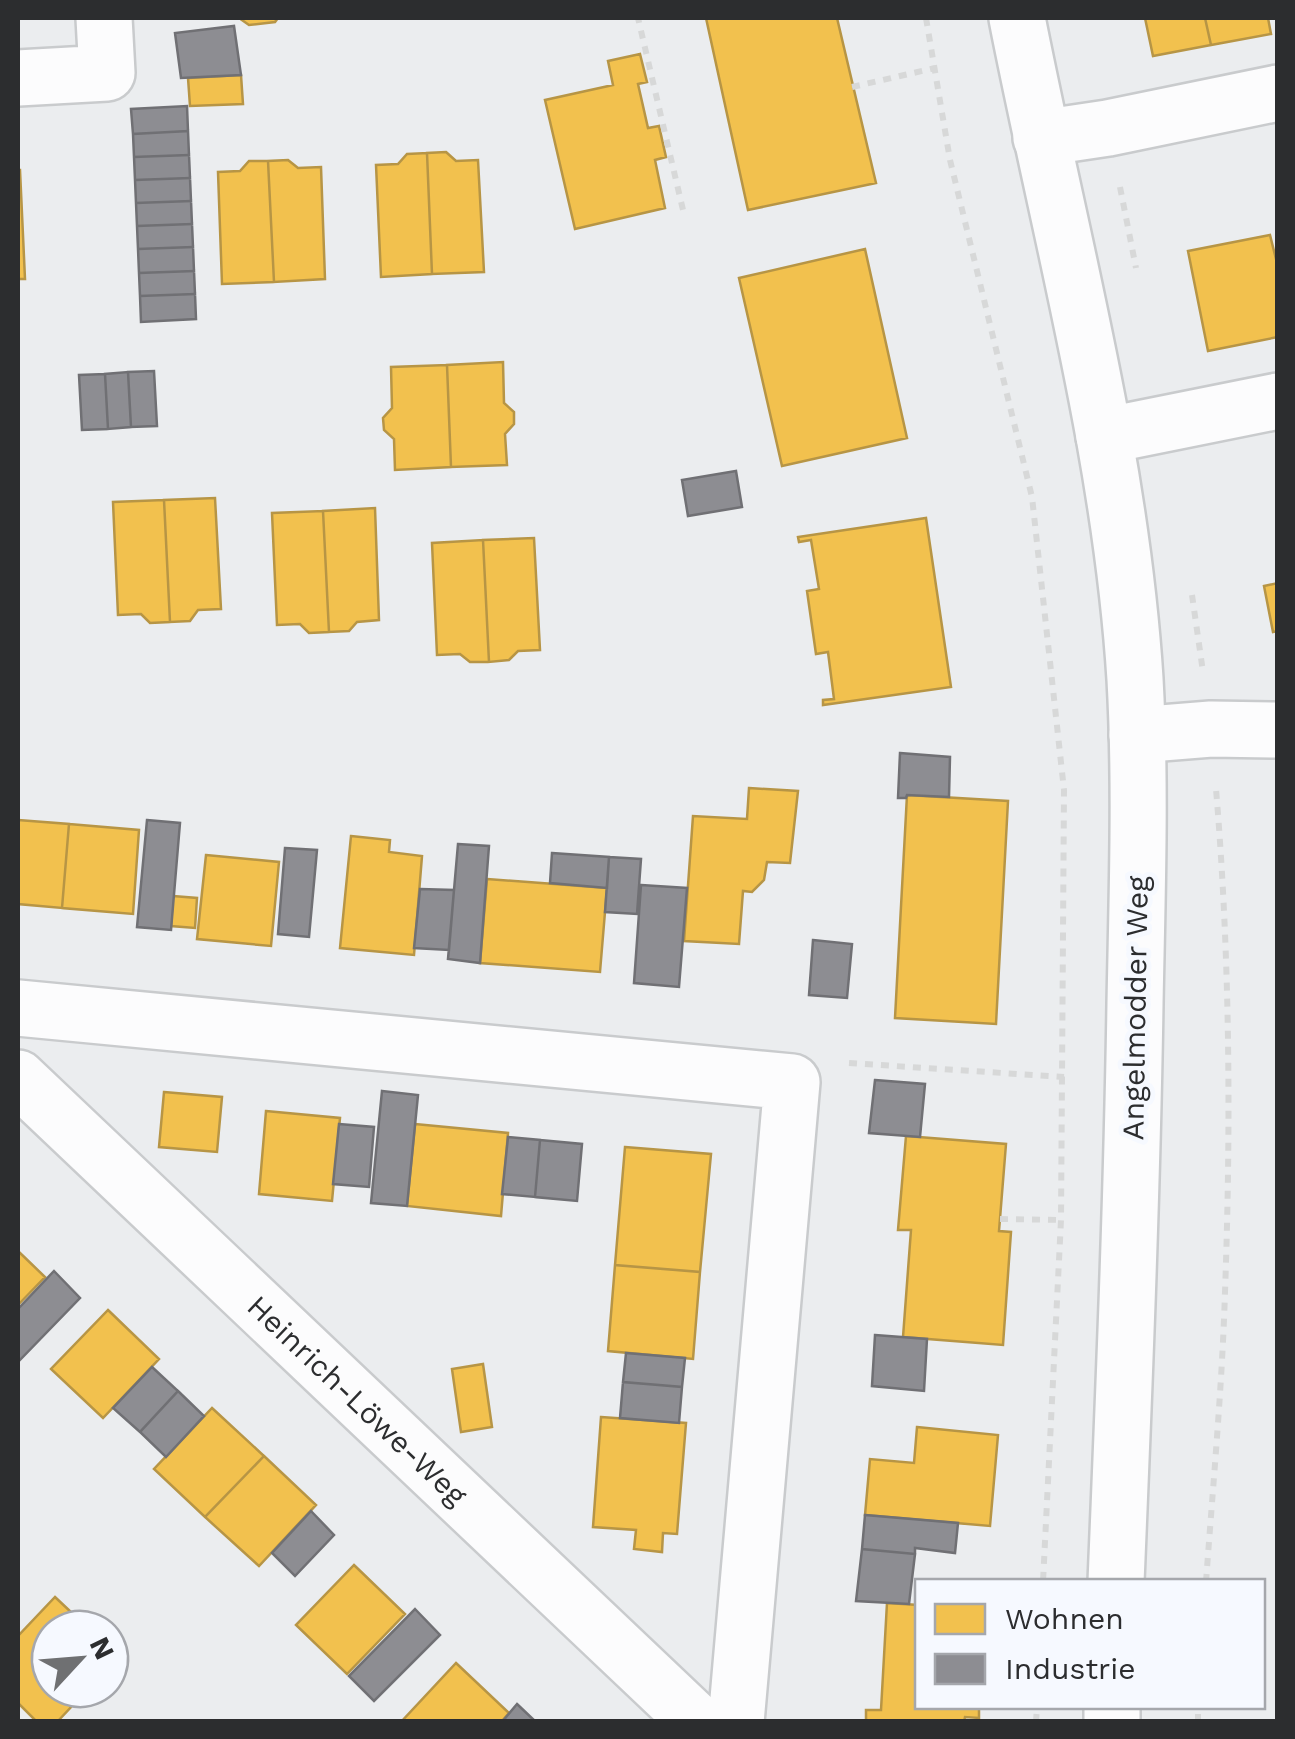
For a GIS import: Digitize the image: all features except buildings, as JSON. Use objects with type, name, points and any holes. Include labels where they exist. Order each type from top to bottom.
[{"type":"street","points":[[18,78],[107,73],[104,18]]},
{"type":"street","name":"Angelmodder Weg","points":[[1017,18],[1104,436],[1129,611],[1137,735],[1133,1150],[1116,1579]]},
{"type":"street","points":[[1041,138],[1278,93]]},
{"type":"street","points":[[1104,436],[1278,401]]},
{"type":"street","points":[[1137,735],[1211,729],[1278,730]]},
{"type":"street","points":[[18,1008],[792,1082],[736,1722]]},
{"type":"street","name":"Heinrich-Löwe-Weg","points":[[18,1078],[697,1722]]},
{"type":"path","points":[[641,18],[683,210]]},
{"type":"path","points":[[926,18],[950,160],[1032,497],[1064,790],[1062,1220],[1043,1579]]},
{"type":"path","points":[[852,86],[935,68]]},
{"type":"path","points":[[792,1082],[837,1062],[1064,1077]]},
{"type":"path","points":[[1000,1219],[1062,1220]]}]
